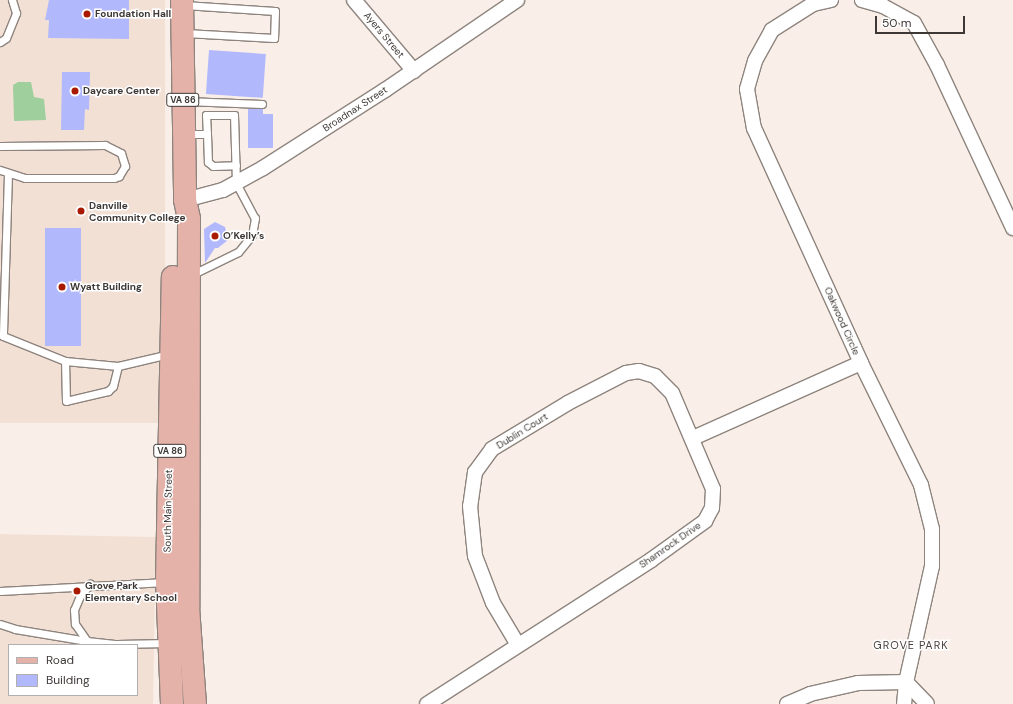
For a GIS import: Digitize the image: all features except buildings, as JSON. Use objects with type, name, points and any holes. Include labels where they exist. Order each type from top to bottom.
[{"type":"main road","name":"South Main Street","points":[[178,581],[189,218],[184,200],[182,3]]},
{"type":"main road","name":"South Main Street","points":[[172,704],[179,642],[172,353],[175,215],[184,200]]},
{"type":"main road","name":"South Main Street","points":[[179,642],[195,704]]},
{"type":"street","name":"Ayers Street","points":[[354,0],[414,71]]},
{"type":"street","name":"Broadnax Street","points":[[184,200],[208,196],[236,183],[309,140],[414,71],[517,0]]},
{"type":"street","name":"Oakwood Circle","points":[[831,0],[813,4],[772,30],[756,61],[747,89],[754,128],[861,363],[921,485],[932,529],[932,566],[906,682],[904,704]]},
{"type":"street","points":[[862,0],[883,6],[914,23],[937,65],[1013,228]]},
{"type":"street","points":[[693,438],[861,363]]},
{"type":"street","name":"Dublin Court","points":[[518,645],[493,602],[475,556],[470,506],[475,472],[483,459],[514,434],[568,403],[620,375],[638,371],[655,376],[672,392],[693,438]]},
{"type":"street","name":"Shamrock Drive","points":[[427,704],[651,560],[705,521],[712,508],[713,489],[693,438]]},
{"type":"street","points":[[787,704],[810,694],[858,683],[906,682],[927,704]]},
{"type":"lane","points":[[0,42],[6,38],[16,13],[12,0]]},
{"type":"lane","points":[[182,3],[207,3],[275,11],[274,38],[182,33]]},
{"type":"lane","points":[[183,101],[262,104]]},
{"type":"lane","points":[[188,277],[238,252],[252,234],[255,218],[236,183],[236,165],[231,146],[231,127],[234,115],[206,115],[211,146],[208,162],[213,166],[236,165]]},
{"type":"lane","points":[[184,134],[209,129]]},
{"type":"lane","points":[[0,146],[105,145],[121,153],[124,166],[119,176],[114,178],[24,178],[8,174],[0,170]]},
{"type":"lane","points":[[8,174],[2,336],[65,361],[118,366],[172,353]]},
{"type":"lane","points":[[65,361],[66,401],[108,391],[113,386],[118,366]]},
{"type":"lane","points":[[0,591],[90,584],[178,581]]},
{"type":"lane","points":[[88,641],[77,628],[74,610],[80,596],[90,584]]},
{"type":"lane","points":[[0,624],[15,629],[88,641],[117,644],[179,642]]},
{"type":"shaded area","name":"Danville Community College","points":[[0,0],[165,0],[165,423],[0,423]]},
{"type":"shaded area","name":"Grove Park Elementary School","points":[[0,534],[156,537],[153,704],[0,704]]},
{"type":"green space","points":[[18,82],[31,82],[34,97],[44,99],[46,120],[14,121],[13,85]]},
{"type":"place","name":"Foundation Hall","points":[[87,14]]},
{"type":"place","name":"Daycare Center","points":[[75,91]]},
{"type":"place","name":"Danville Community College","points":[[81,211]]},
{"type":"place","name":"O’Kelly’s","points":[[215,236]]},
{"type":"place","name":"Wyatt Building","points":[[62,287]]},
{"type":"place","name":"Grove Park Elementary School","points":[[77,591]]},
{"type":"district","name":"GROVE PARK","points":[[911,645]]}]
